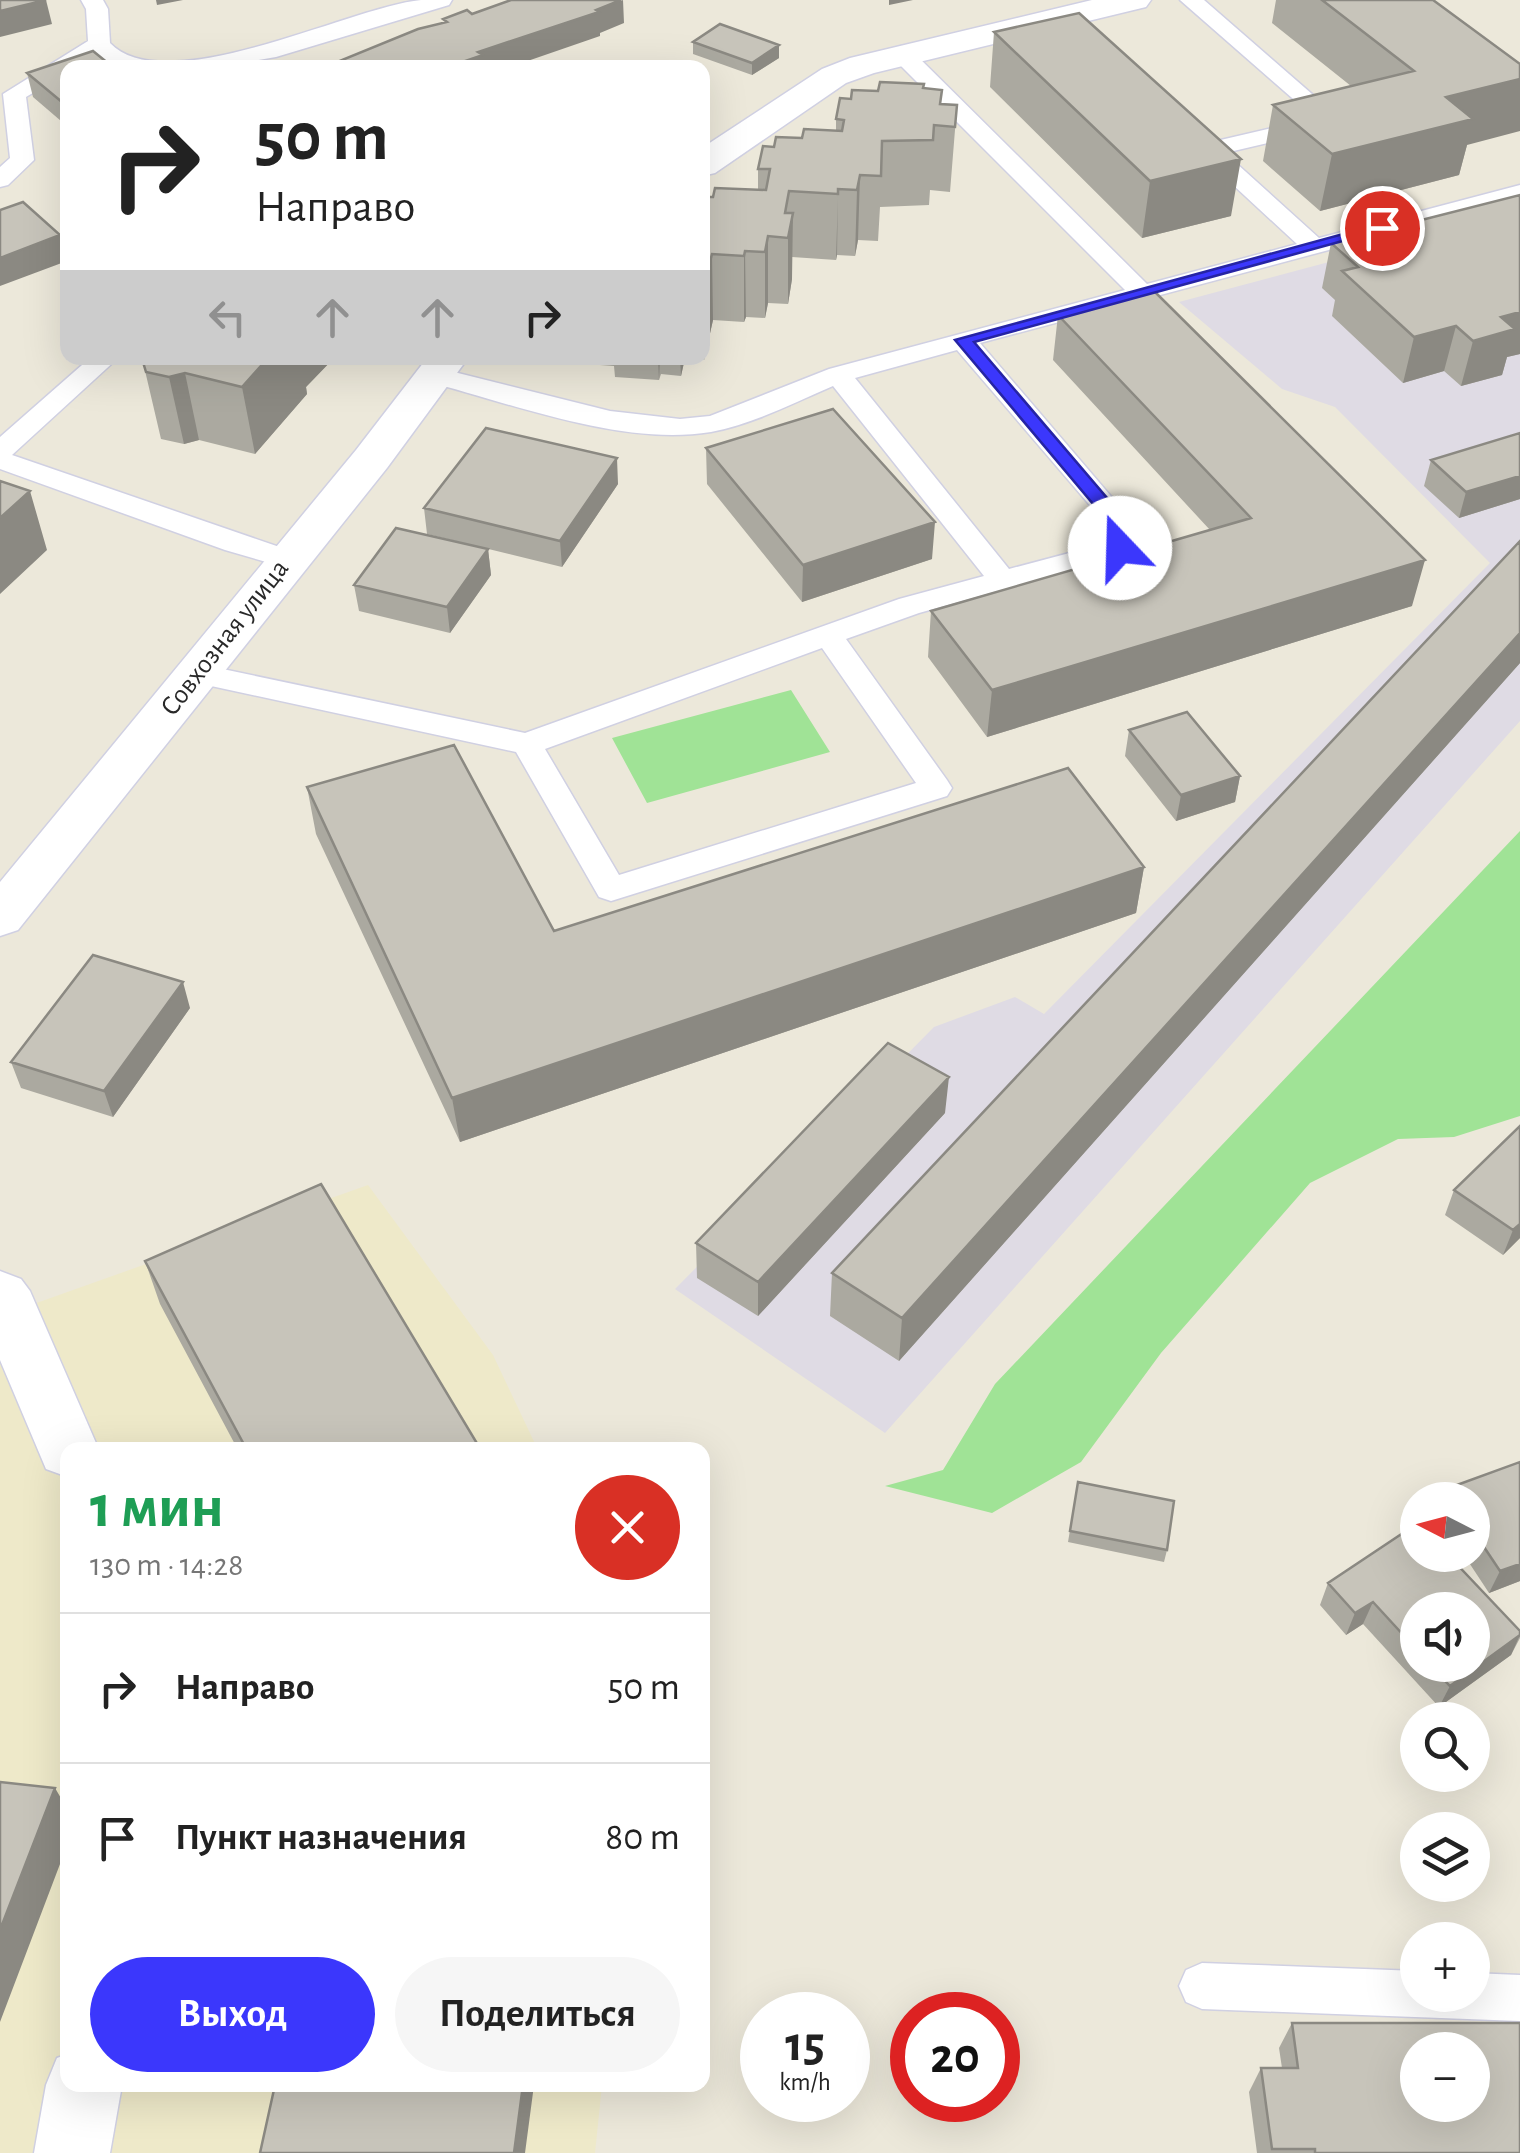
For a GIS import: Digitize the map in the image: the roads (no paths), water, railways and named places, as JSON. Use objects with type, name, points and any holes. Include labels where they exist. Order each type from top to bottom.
[{"type":"street","points":[[710,160],[834,76],[901,53],[1134,0]]},
{"type":"street","name":"Совхозная улица","points":[[0,918],[199,674],[287,558],[362,470],[441,366]]},
{"type":"street","points":[[0,1296],[9,1308],[65,1442]]},
{"type":"street","points":[[72,2153],[83,2092]]},
{"type":"lane","points":[[92,0],[97,9],[99,44],[114,60]]},
{"type":"lane","points":[[217,60],[276,50],[441,0]]},
{"type":"lane","points":[[1190,0],[1332,121],[1208,150]]},
{"type":"lane","points":[[1057,16],[1084,41]]},
{"type":"lane","points":[[72,60],[99,44]]},
{"type":"lane","points":[[901,53],[1142,292]]},
{"type":"lane","points":[[0,180],[22,160],[14,94],[60,67]]},
{"type":"lane","points":[[1180,126],[1313,246]]},
{"type":"lane","points":[[441,366],[638,424],[678,428],[742,415],[838,375],[1520,192]]},
{"type":"lane","points":[[199,674],[527,744],[828,635],[1000,580],[1120,548],[1124,530],[963,340]]},
{"type":"lane","points":[[0,451],[97,365]]},
{"type":"lane","points":[[838,375],[1000,580]]},
{"type":"lane","points":[[0,460],[235,544],[287,558]]},
{"type":"lane","points":[[527,744],[610,889],[936,788],[828,635]]},
{"type":"lane","points":[[1202,1986],[1520,1998]]}]
